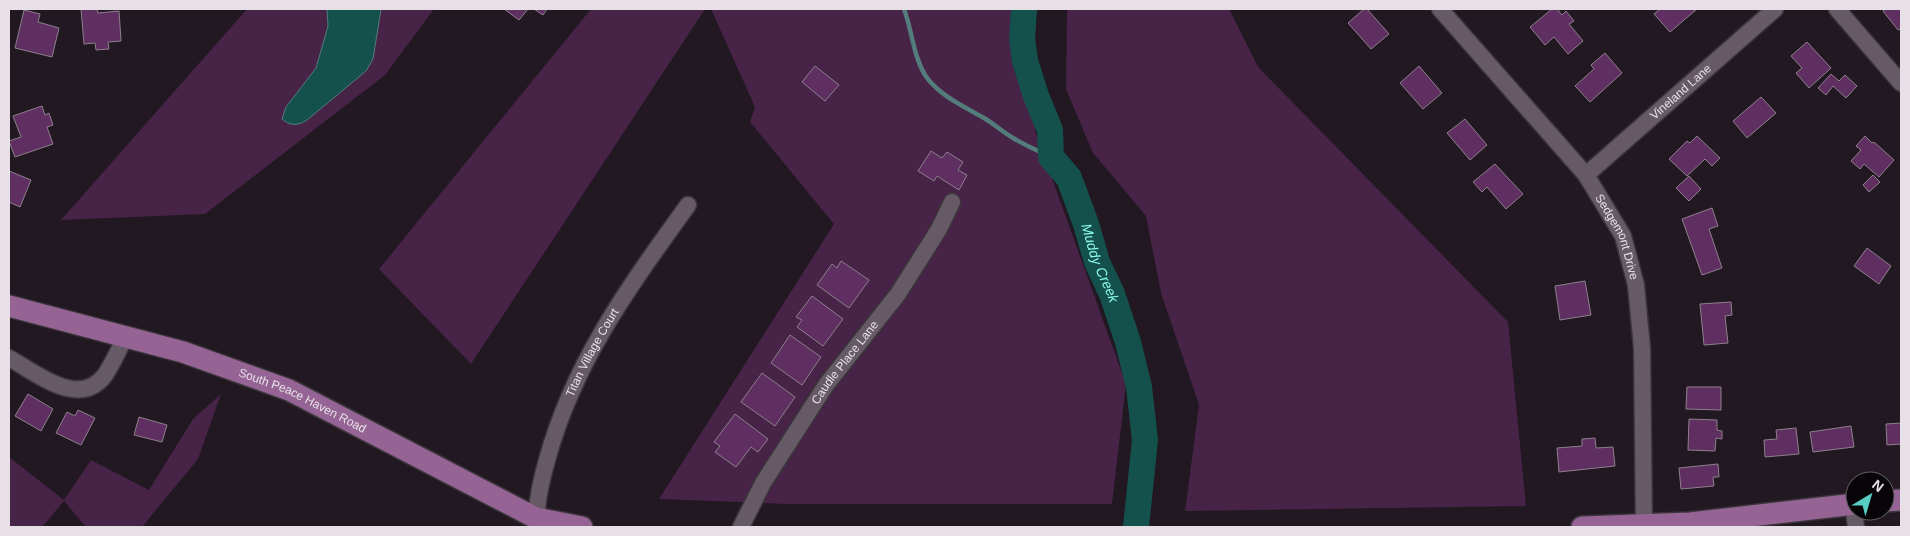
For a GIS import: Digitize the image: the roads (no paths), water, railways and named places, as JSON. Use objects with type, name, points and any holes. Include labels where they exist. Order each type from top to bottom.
[{"type":"main road","name":"South Peace Haven Road","points":[[9,306],[183,352],[289,390],[534,524],[582,527]]},
{"type":"main road","points":[[1582,527],[1690,523],[1845,505]]},
{"type":"street","name":"Sedgemont Drive","points":[[1440,9],[1586,175],[1622,236],[1636,285],[1642,348],[1644,526]]},
{"type":"street","name":"Vineland Lane","points":[[1586,175],[1776,9]]},
{"type":"street","points":[[1837,9],[1901,83]]},
{"type":"street","name":"Caudle Place Lane","points":[[741,527],[763,483],[826,385],[898,294],[939,229],[952,202]]},
{"type":"street","name":"Titan Village Court","points":[[534,524],[543,474],[552,442],[591,349],[618,302],[688,205]]},
{"type":"street","points":[[9,358],[54,385],[73,390],[90,386],[104,376],[125,337]]},
{"type":"waterway","points":[[904,9],[915,51],[921,67],[930,82],[952,100],[984,118],[1013,138],[1051,157]]},
{"type":"waterway","name":"Muddy Creek","points":[[1024,9],[1022,39],[1025,61],[1036,96],[1050,130],[1051,157],[1069,178],[1086,224],[1097,262],[1112,294],[1128,342],[1139,387],[1145,440],[1136,527]]}]
